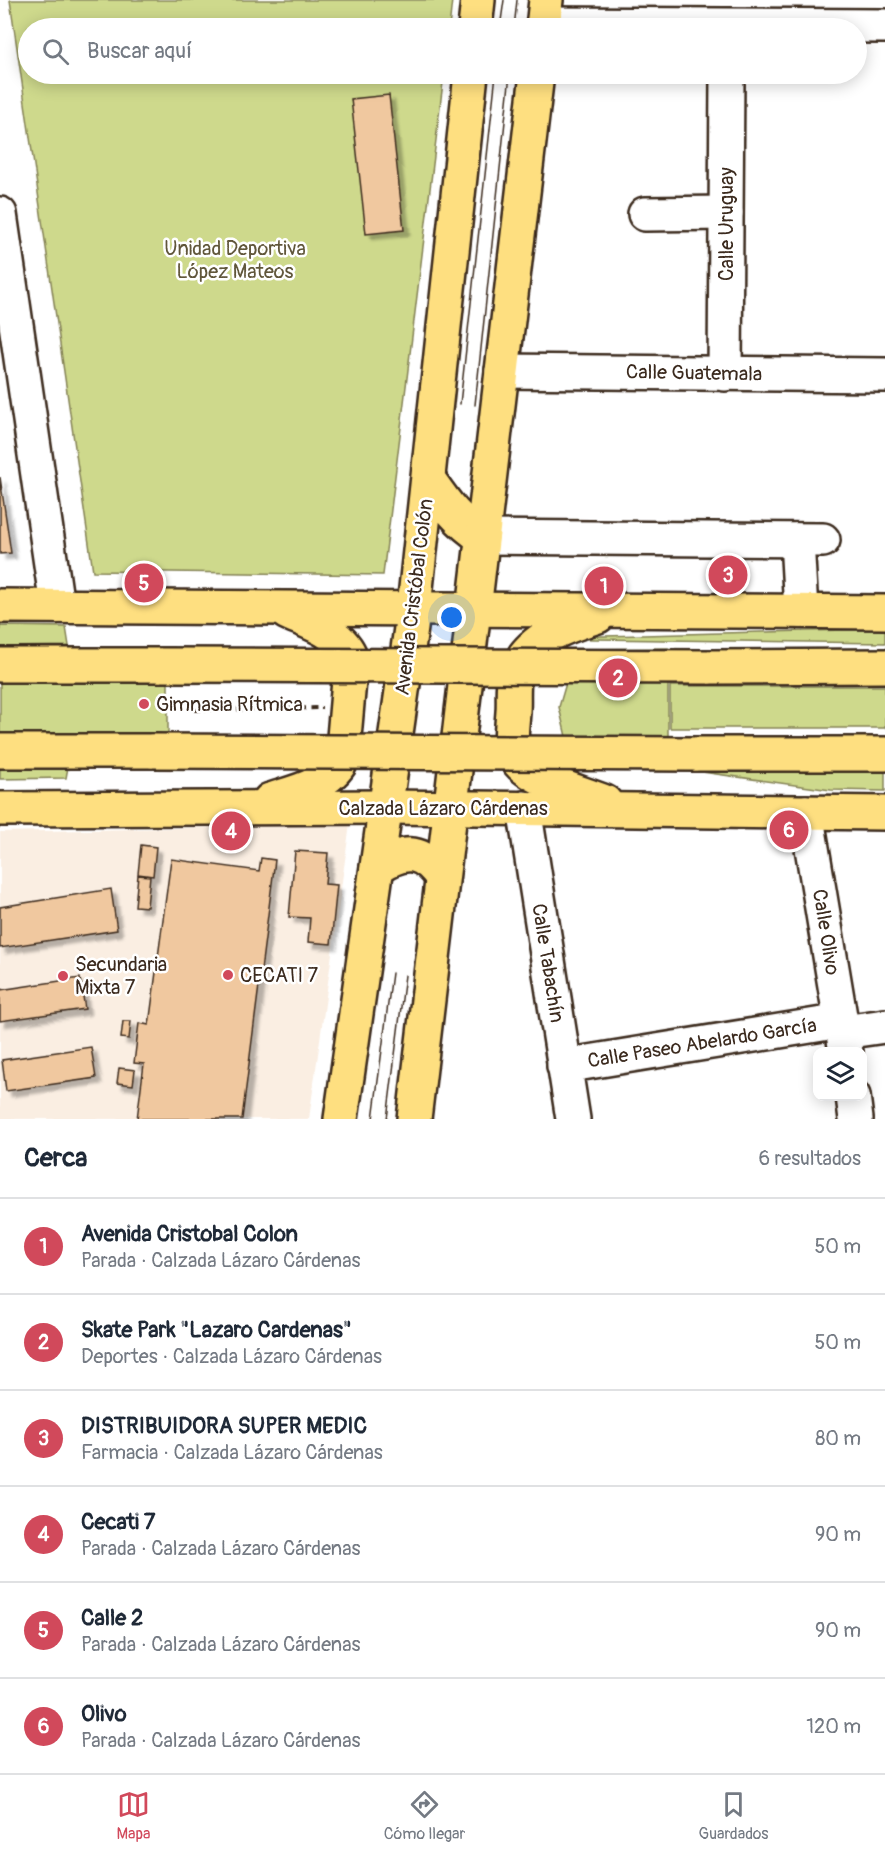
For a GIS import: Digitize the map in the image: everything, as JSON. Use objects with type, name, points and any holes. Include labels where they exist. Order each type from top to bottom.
[{"type":"main road","points":[[477,18],[478,0]]},
{"type":"main road","name":"Avenida Cristóbal Colón","points":[[341,1119],[379,867],[414,607],[470,84]]},
{"type":"main road","points":[[414,1119],[536,84]]},
{"type":"main road","points":[[429,480],[451,512],[464,525],[482,537]]},
{"type":"main road","points":[[0,606],[414,607],[885,612]]},
{"type":"main road","points":[[245,808],[316,783],[337,769],[342,760],[351,658],[348,648],[328,632],[277,608]]},
{"type":"main road","points":[[616,610],[551,634],[536,644],[523,659],[515,675],[511,743],[518,761],[530,772],[624,810]]},
{"type":"main road","points":[[0,665],[708,668],[885,666]]},
{"type":"main road","points":[[0,751],[885,754]]},
{"type":"main road","name":"Calzada Lázaro Cárdenas","points":[[0,809],[449,807],[885,813]]},
{"type":"main road","points":[[379,867],[394,857],[405,854],[420,857],[433,865],[441,877]]},
{"type":"street","points":[[544,18],[728,18]]},
{"type":"street","points":[[867,25],[885,26]]},
{"type":"street","name":"Calle Uruguay","points":[[725,374],[727,84]]},
{"type":"street","points":[[645,214],[726,213]]},
{"type":"street","points":[[0,214],[57,606]]},
{"type":"street","name":"Calle Guatemala","points":[[502,371],[885,375]]},
{"type":"street","points":[[482,537],[810,540],[801,611]]},
{"type":"street","name":"Calle Tabachín","points":[[524,808],[573,1119]]},
{"type":"street","name":"Calle Olivo","points":[[806,812],[843,1035]]},
{"type":"street","name":"Calle Paseo Abelardo García","points":[[564,1066],[843,1035],[885,1026]]},
{"type":"street","points":[[854,1101],[856,1119]]},
{"type":"path","points":[[195,710],[346,708]]},
{"type":"shaded area","name":"CECATI 7","points":[[350,824],[309,1119],[0,1119],[0,832]]},
{"type":"green space","name":"Unidad Deportiva López Mateos","points":[[10,0],[452,0],[450,18],[18,18],[18,55]]},
{"type":"green space","name":"Unidad Deportiva López Mateos","points":[[22,84],[443,84],[383,575],[93,571]]},
{"type":"green space","points":[[0,626],[66,627],[69,646],[0,647]]},
{"type":"green space","points":[[885,629],[885,643],[525,638]]},
{"type":"green space","points":[[668,648],[668,762],[572,762],[559,707],[576,649]]},
{"type":"green space","points":[[168,681],[168,734],[0,734],[0,682]]},
{"type":"green space","points":[[670,686],[885,686],[885,728],[670,728]]},
{"type":"green space","points":[[0,762],[69,762],[66,778],[0,779]]},
{"type":"green space","points":[[659,766],[885,767],[885,791],[831,790]]},
{"type":"building","points":[[389,95],[404,230],[366,234],[351,99]]},
{"type":"building","points":[[0,477],[11,553],[0,554]]},
{"type":"building","points":[[141,845],[156,847],[153,876],[138,874]]},
{"type":"building","points":[[295,851],[328,853],[325,884],[337,885],[331,944],[308,942],[310,918],[289,917]]},
{"type":"building","points":[[261,858],[275,860],[242,1119],[137,1119],[144,1064],[134,1063],[139,1023],[149,1025],[171,859],[259,871]]},
{"type":"building","points":[[138,875],[150,876],[147,907],[135,906]]},
{"type":"building","points":[[111,889],[117,930],[0,948],[0,907]]},
{"type":"building","points":[[80,978],[85,1009],[0,1021],[0,990]]},
{"type":"building","points":[[123,1021],[131,1021],[129,1039],[121,1038]]},
{"type":"building","points":[[91,1047],[96,1078],[6,1091],[2,1060]]},
{"type":"building","points":[[119,1068],[135,1070],[133,1085],[117,1083]]},
{"type":"tram line","points":[[501,18],[504,0]]},
{"type":"tram line","points":[[515,18],[517,0]]},
{"type":"tram line","points":[[460,404],[495,84]]},
{"type":"tram line","points":[[475,405],[509,84]]},
{"type":"tram line","points":[[373,1119],[392,973]]},
{"type":"tram line","points":[[387,1119],[405,975]]},
{"type":"place","name":"DISTRIBUIDORA SUPER MEDIC","points":[[728,575]]},
{"type":"place","name":"Calle 2","points":[[144,583]]},
{"type":"place","name":"Avenida Cristobal Colon","points":[[604,586]]},
{"type":"place","name":"Skate Park \"Lazaro Cardenas\"","points":[[618,678]]},
{"type":"place","name":"Gimnasia Rítmica","points":[[144,704]]},
{"type":"place","name":"Olivo","points":[[789,830]]},
{"type":"place","name":"Cecati 7","points":[[231,831]]},
{"type":"place","name":"CECATI 7","points":[[228,975]]},
{"type":"place","name":"Secundaria Mixta 7","points":[[63,976]]}]
